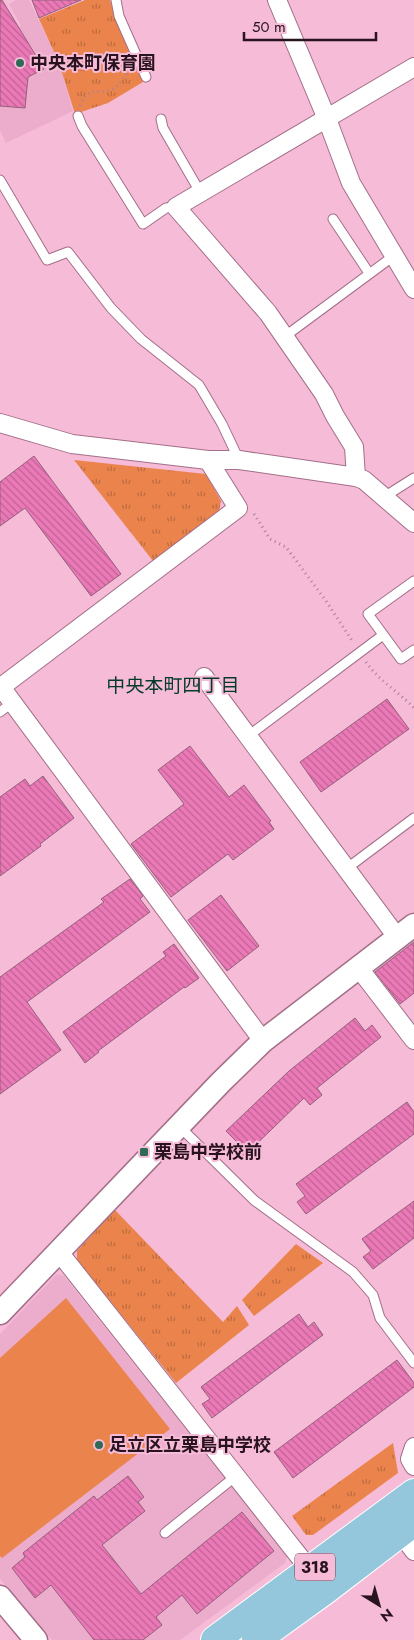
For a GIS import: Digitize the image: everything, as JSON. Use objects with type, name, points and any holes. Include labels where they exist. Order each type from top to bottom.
[{"type":"main road","name":"318","points":[[215,1640],[414,1494]]},
{"type":"main road","name":"318","points":[[256,1640],[409,1535]]},
{"type":"street","points":[[277,0],[327,119],[351,183],[414,289]]},
{"type":"street","points":[[356,477],[354,447],[324,394],[268,313],[176,207],[414,67]]},
{"type":"street","points":[[0,423],[72,444],[208,460],[239,460],[356,477],[364,480],[414,523]]},
{"type":"street","points":[[208,460],[238,508],[1,687],[6,707],[263,1040]]},
{"type":"street","points":[[0,1313],[263,1040],[405,931],[346,869],[204,677]]},
{"type":"street","points":[[358,967],[414,1040]]},
{"type":"street","points":[[58,1252],[310,1570]]},
{"type":"street","points":[[414,1447],[410,1459],[414,1466]]},
{"type":"street","points":[[0,1597],[36,1640]]},
{"type":"lane","points":[[116,0],[119,16],[146,78]]},
{"type":"lane","points":[[78,116],[82,126],[143,224],[166,208],[176,207]]},
{"type":"lane","points":[[161,119],[163,128],[200,192]]},
{"type":"lane","points":[[0,180],[47,260],[68,252],[111,308],[141,339],[199,385],[222,424],[239,460]]},
{"type":"lane","points":[[333,219],[369,273]]},
{"type":"lane","points":[[284,337],[395,255]]},
{"type":"lane","points":[[384,497],[414,478]]},
{"type":"lane","points":[[414,580],[368,614],[401,659],[414,650]]},
{"type":"lane","points":[[248,736],[383,635]]},
{"type":"lane","points":[[346,869],[414,818]]},
{"type":"lane","points":[[179,1126],[255,1201],[353,1272],[373,1295],[380,1318],[414,1363]]},
{"type":"lane","points":[[165,1533],[236,1476]]},
{"type":"path","points":[[78,116],[84,96],[93,91],[109,90],[116,87],[139,61]]},
{"type":"path","points":[[238,508],[249,507],[270,539],[286,547],[326,600],[373,671],[414,708]]},
{"type":"shaded area","points":[[16,0],[29,0],[59,63],[73,111],[6,143],[0,130],[0,38],[21,26],[9,4]]},
{"type":"shaded area","name":"足立区立栗島中学校","points":[[57,1274],[64,1276],[287,1556],[285,1563],[180,1640],[52,1640],[0,1579],[0,1334]]},
{"type":"green space","points":[[85,0],[110,0],[115,17],[143,82],[108,103],[75,114],[59,63],[39,19]]},
{"type":"green space","points":[[74,460],[206,474],[221,501],[219,511],[153,561]]},
{"type":"green space","points":[[115,1210],[223,1322],[237,1306],[249,1325],[176,1383],[77,1260],[77,1251]]},
{"type":"green space","points":[[296,1244],[323,1263],[254,1316],[242,1300]]},
{"type":"green space","points":[[66,1298],[170,1429],[2,1558],[0,1556],[0,1358]]},
{"type":"green space","points":[[393,1443],[398,1473],[313,1535],[306,1535],[292,1516]]},
{"type":"building","points":[[0,0],[2,0],[44,69],[28,77],[25,108],[0,106]]},
{"type":"building","points":[[32,0],[81,0],[39,18]]},
{"type":"building","points":[[34,456],[121,574],[91,596],[25,508],[0,526],[0,482]]},
{"type":"building","points":[[387,699],[409,729],[321,792],[300,762]]},
{"type":"building","points":[[190,746],[229,797],[244,785],[271,821],[269,822],[274,829],[233,860],[228,854],[171,897],[131,844],[184,804],[158,770]]},
{"type":"building","points":[[43,776],[74,818],[40,844],[41,846],[0,876],[0,797],[25,779],[30,786]]},
{"type":"building","points":[[130,879],[143,896],[140,899],[150,912],[27,1002],[61,1050],[0,1094],[0,977],[104,902],[101,899]]},
{"type":"building","points":[[221,895],[259,946],[227,971],[188,920]]},
{"type":"building","points":[[414,942],[414,993],[400,1004],[375,972]]},
{"type":"building","points":[[174,944],[199,978],[98,1051],[85,1063],[63,1032],[166,956],[163,952]]},
{"type":"building","points":[[355,1018],[365,1031],[372,1025],[381,1037],[317,1088],[322,1095],[310,1105],[304,1098],[240,1160],[229,1149],[237,1142],[226,1131],[289,1071]]},
{"type":"building","points":[[407,1102],[414,1112],[414,1134],[306,1214],[297,1202],[305,1196],[296,1184]]},
{"type":"building","points":[[414,1201],[414,1238],[373,1269],[363,1257],[371,1251],[362,1239]]},
{"type":"building","points":[[299,1314],[308,1327],[314,1322],[323,1335],[212,1418],[202,1404],[210,1399],[201,1387]]},
{"type":"building","points":[[397,1360],[414,1383],[414,1387],[293,1478],[274,1452]]},
{"type":"building","points":[[128,1476],[144,1497],[138,1502],[145,1511],[102,1545],[141,1594],[242,1512],[274,1551],[197,1614],[182,1595],[156,1617],[162,1625],[143,1640],[94,1640],[51,1585],[35,1598],[12,1568],[25,1557],[23,1553],[94,1496],[97,1500]]},
{"type":"place","name":"中央本町保育園","points":[[20,63]]},
{"type":"place","name":"栗島中学校前","points":[[144,1152]]},
{"type":"place","name":"足立区立栗島中学校","points":[[99,1445]]},
{"type":"district","name":"中央本町四丁目","points":[[173,685]]}]
